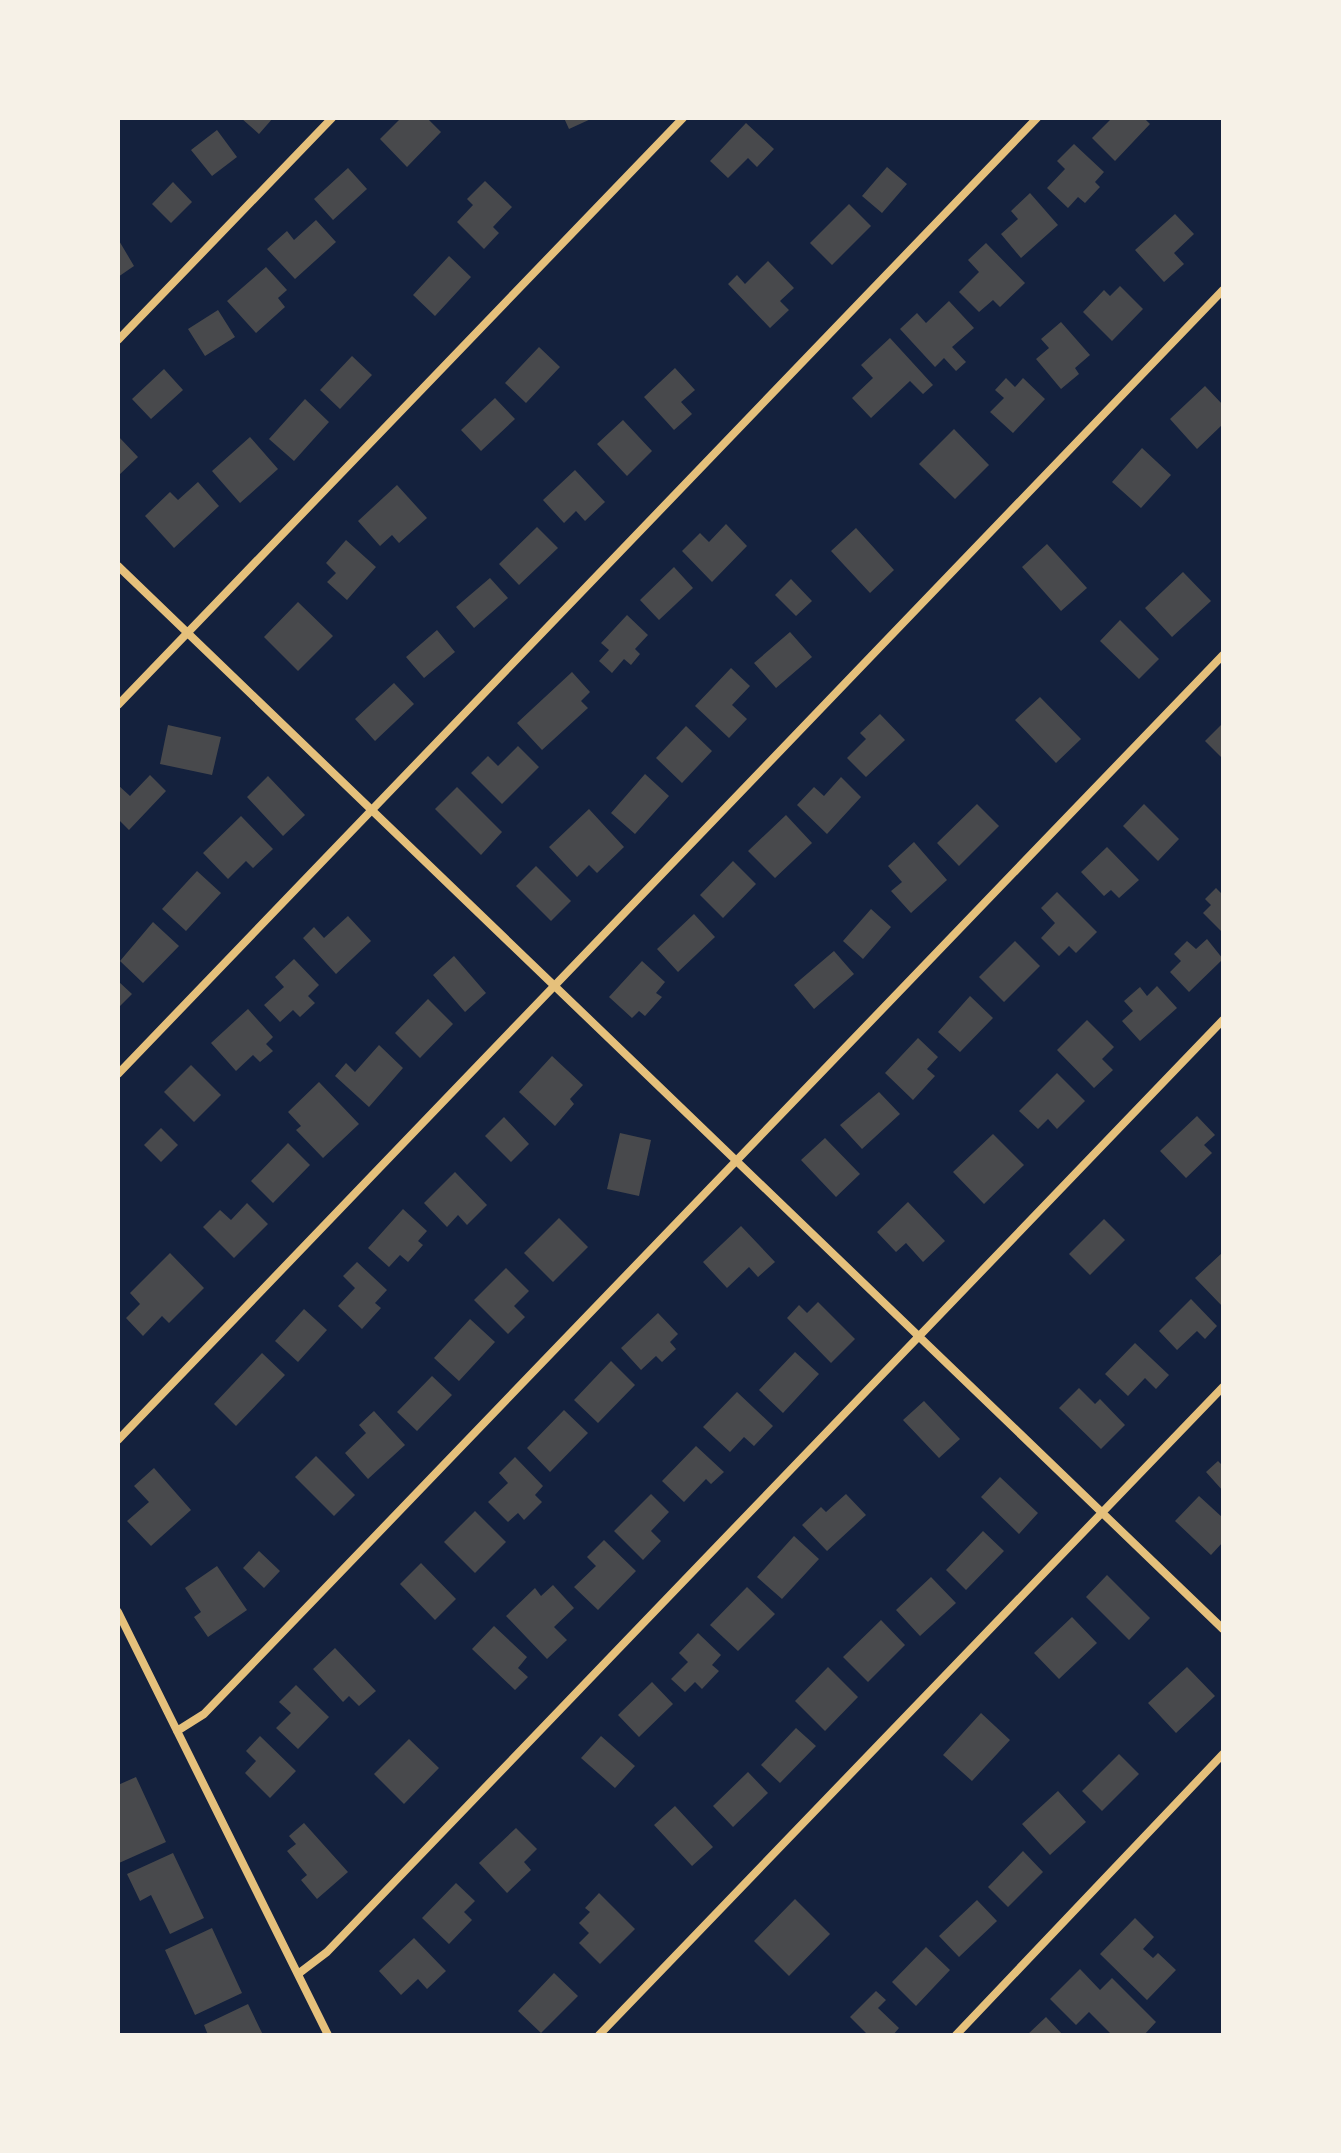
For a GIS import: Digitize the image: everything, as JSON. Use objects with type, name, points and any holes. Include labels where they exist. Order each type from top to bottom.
[{"type":"street","points":[[118,340],[332,118]]},
{"type":"street","points":[[118,705],[683,118]]},
{"type":"street","points":[[118,1074],[1037,118]]},
{"type":"street","points":[[118,1440],[1223,290]]},
{"type":"street","points":[[118,566],[1223,1629]]},
{"type":"street","points":[[177,1731],[204,1714],[1223,655]]},
{"type":"street","points":[[298,1974],[327,1952],[1223,1020]]},
{"type":"street","points":[[599,2035],[1223,1387]]},
{"type":"street","points":[[118,1612],[328,2035]]},
{"type":"street","points":[[956,2035],[1223,1754]]},
{"type":"building","points":[[241,118],[273,118],[259,134]]},
{"type":"building","points":[[401,118],[427,118],[441,132],[407,167],[380,139]]},
{"type":"building","points":[[564,118],[593,118],[569,129]]},
{"type":"building","points":[[1108,118],[1144,118],[1150,124],[1115,161],[1092,138],[1110,120]]},
{"type":"building","points":[[746,123],[774,149],[757,167],[748,158],[728,178],[710,161]]},
{"type":"building","points":[[217,130],[237,157],[212,176],[191,150]]},
{"type":"building","points":[[1074,144],[1104,172],[1095,182],[1100,187],[1085,203],[1078,197],[1068,208],[1047,188],[1065,169],[1057,161]]},
{"type":"building","points":[[887,167],[907,184],[882,213],[862,196]]},
{"type":"building","points":[[348,168],[367,189],[333,220],[314,199]]},
{"type":"building","points":[[485,181],[512,207],[493,227],[499,233],[484,249],[457,222],[473,205],[467,199]]},
{"type":"building","points":[[173,182],[192,202],[171,223],[152,204]]},
{"type":"building","points":[[1030,193],[1058,225],[1021,258],[1001,234],[1018,219],[1011,211]]},
{"type":"building","points":[[849,204],[871,226],[832,265],[810,243]]},
{"type":"building","points":[[1175,214],[1194,234],[1174,253],[1184,264],[1164,282],[1135,250]]},
{"type":"building","points":[[316,220],[336,242],[295,279],[267,249],[287,231],[294,240]]},
{"type":"building","points":[[118,239],[134,266],[118,277]]},
{"type":"building","points":[[986,243],[1025,283],[1000,307],[993,300],[979,312],[959,292],[979,272],[968,260]]},
{"type":"building","points":[[449,256],[471,277],[435,316],[413,295]]},
{"type":"building","points":[[768,261],[794,288],[780,301],[789,310],[770,328],[728,284],[737,275],[745,284]]},
{"type":"building","points":[[266,267],[287,290],[278,298],[285,307],[256,333],[227,301]]},
{"type":"building","points":[[1120,286],[1143,309],[1112,341],[1083,312],[1104,290],[1110,296]]},
{"type":"building","points":[[949,301],[974,328],[952,347],[966,362],[956,371],[944,358],[935,367],[900,329],[917,313],[926,323]]},
{"type":"building","points":[[218,310],[235,337],[205,356],[188,329]]},
{"type":"building","points":[[1061,322],[1090,355],[1075,368],[1079,374],[1061,389],[1036,359],[1049,348],[1041,339]]},
{"type":"building","points":[[890,338],[933,385],[923,394],[910,381],[871,418],[852,398],[873,378],[861,365]]},
{"type":"building","points":[[539,347],[560,367],[526,403],[505,383]]},
{"type":"building","points":[[352,356],[372,375],[340,409],[320,390]]},
{"type":"building","points":[[675,368],[695,390],[681,402],[692,414],[674,430],[644,397]]},
{"type":"building","points":[[164,369],[183,390],[151,419],[132,399]]},
{"type":"building","points":[[1006,378],[1015,387],[1023,378],[1045,399],[1013,433],[990,412],[1004,398],[995,390]]},
{"type":"building","points":[[1205,386],[1223,405],[1223,424],[1197,449],[1170,419]]},
{"type":"building","points":[[495,398],[515,419],[481,451],[461,430]]},
{"type":"building","points":[[305,399],[329,422],[294,461],[269,439]]},
{"type":"building","points":[[623,420],[652,451],[627,476],[597,444]]},
{"type":"building","points":[[954,429],[989,465],[955,499],[919,464]]},
{"type":"building","points":[[118,436],[138,457],[118,476]]},
{"type":"building","points":[[250,437],[278,469],[240,503],[212,471]]},
{"type":"building","points":[[1142,448],[1171,475],[1141,508],[1112,482]]},
{"type":"building","points":[[575,470],[605,502],[585,521],[576,511],[564,523],[543,500]]},
{"type":"building","points":[[198,482],[219,506],[174,548],[145,516],[170,492],[178,500]]},
{"type":"building","points":[[397,485],[427,518],[399,543],[392,535],[380,546],[358,521]]},
{"type":"building","points":[[726,524],[747,546],[712,582],[682,551],[700,533],[709,542]]},
{"type":"building","points":[[537,527],[558,548],[519,585],[499,564]]},
{"type":"building","points":[[856,528],[894,570],[870,593],[831,551]]},
{"type":"building","points":[[346,540],[376,567],[347,600],[327,582],[336,573],[326,563]]},
{"type":"building","points":[[1047,544],[1087,588],[1061,611],[1022,567]]},
{"type":"building","points":[[674,567],[693,588],[659,620],[640,600]]},
{"type":"building","points":[[1183,572],[1211,601],[1172,637],[1145,608]]},
{"type":"building","points":[[490,578],[508,598],[474,628],[456,607]]},
{"type":"building","points":[[791,579],[812,601],[796,616],[775,595]]},
{"type":"building","points":[[298,602],[333,636],[298,671],[264,637]]},
{"type":"building","points":[[627,615],[648,635],[635,649],[640,654],[631,665],[624,659],[612,673],[599,661],[609,650],[601,643]]},
{"type":"building","points":[[1120,620],[1159,659],[1139,679],[1100,641]]},
{"type":"building","points":[[437,630],[455,652],[424,678],[406,657]]},
{"type":"building","points":[[790,632],[812,657],[776,688],[754,663]]},
{"type":"building","points":[[731,668],[750,686],[732,705],[747,719],[729,738],[695,706]]},
{"type":"building","points":[[572,672],[590,692],[581,701],[588,708],[542,750],[517,723]]},
{"type":"building","points":[[394,683],[414,704],[375,741],[355,719]]},
{"type":"building","points":[[1040,697],[1081,739],[1056,763],[1015,720]]},
{"type":"building","points":[[880,714],[905,740],[866,777],[847,758],[866,739],[860,733]]},
{"type":"building","points":[[1223,723],[1223,759],[1205,741]]},
{"type":"building","points":[[168,725],[221,737],[212,775],[160,764]]},
{"type":"building","points":[[686,726],[712,751],[682,783],[656,758]]},
{"type":"building","points":[[518,746],[539,767],[502,804],[471,773],[488,756],[498,766]]},
{"type":"building","points":[[645,774],[669,796],[635,834],[611,813]]},
{"type":"building","points":[[150,775],[166,791],[129,830],[118,819],[118,785],[130,796]]},
{"type":"building","points":[[268,776],[305,815],[283,836],[247,797]]},
{"type":"building","points":[[841,777],[861,797],[827,834],[797,805],[814,787],[824,796]]},
{"type":"building","points":[[457,787],[502,832],[481,855],[435,809]]},
{"type":"building","points":[[977,804],[999,826],[959,866],[937,843]]},
{"type":"building","points":[[1144,804],[1179,839],[1158,861],[1123,826]]},
{"type":"building","points":[[589,809],[624,847],[597,873],[589,865],[577,877],[549,847]]},
{"type":"building","points":[[786,815],[812,843],[775,878],[748,851]]},
{"type":"building","points":[[241,816],[273,849],[253,868],[246,861],[228,879],[203,853]]},
{"type":"building","points":[[914,842],[947,880],[911,913],[891,891],[902,882],[888,866]]},
{"type":"building","points":[[1107,847],[1139,880],[1119,898],[1111,890],[1104,896],[1081,872]]},
{"type":"building","points":[[733,861],[756,884],[723,918],[700,895]]},
{"type":"building","points":[[536,866],[571,901],[551,921],[516,886]]},
{"type":"building","points":[[197,871],[221,893],[186,931],[162,909]]},
{"type":"building","points":[[1216,888],[1223,895],[1223,933],[1203,913],[1211,905],[1205,899]]},
{"type":"building","points":[[1057,892],[1097,932],[1076,953],[1069,946],[1059,956],[1041,938],[1055,923],[1041,908]]},
{"type":"building","points":[[871,909],[891,927],[863,959],[843,941]]},
{"type":"building","points":[[694,914],[715,937],[678,972],[657,949]]},
{"type":"building","points":[[348,916],[371,941],[336,974],[303,938],[314,927],[324,938]]},
{"type":"building","points":[[153,922],[179,946],[143,983],[120,961]]},
{"type":"building","points":[[1207,939],[1223,959],[1189,992],[1170,972],[1181,961],[1174,954],[1187,941],[1196,949]]},
{"type":"building","points":[[1015,941],[1040,966],[1004,1002],[979,977]]},
{"type":"building","points":[[834,951],[854,974],[814,1009],[794,985]]},
{"type":"building","points":[[454,956],[486,993],[465,1012],[433,975]]},
{"type":"building","points":[[294,959],[319,985],[308,996],[315,1003],[300,1017],[293,1010],[280,1022],[264,1005],[284,987],[275,977]]},
{"type":"building","points":[[642,961],[665,982],[656,993],[662,997],[645,1016],[639,1011],[632,1018],[609,997]]},
{"type":"building","points":[[118,981],[132,994],[118,1008]]},
{"type":"building","points":[[1157,986],[1177,1008],[1140,1041],[1122,1021],[1133,1011],[1124,1001],[1140,987],[1147,996]]},
{"type":"building","points":[[970,996],[993,1018],[960,1052],[938,1032]]},
{"type":"building","points":[[428,999],[453,1024],[420,1058],[395,1033]]},
{"type":"building","points":[[248,1009],[273,1037],[266,1044],[273,1051],[260,1062],[253,1055],[236,1071],[211,1043]]},
{"type":"building","points":[[1087,1020],[1114,1047],[1102,1059],[1113,1070],[1094,1088],[1057,1050]]},
{"type":"building","points":[[918,1038],[938,1057],[927,1069],[935,1076],[913,1100],[885,1073]]},
{"type":"building","points":[[379,1045],[403,1068],[369,1107],[335,1076],[346,1063],[355,1072]]},
{"type":"building","points":[[552,1056],[583,1085],[570,1099],[574,1104],[555,1126],[519,1092]]},
{"type":"building","points":[[191,1065],[221,1095],[194,1122],[164,1092]]},
{"type":"building","points":[[1057,1073],[1085,1101],[1057,1129],[1048,1119],[1038,1129],[1019,1111]]},
{"type":"building","points":[[319,1082],[359,1124],[323,1158],[296,1130],[301,1126],[288,1112]]},
{"type":"building","points":[[879,1092],[900,1114],[862,1149],[840,1125]]},
{"type":"building","points":[[1197,1116],[1215,1135],[1204,1145],[1212,1153],[1186,1178],[1160,1151]]},
{"type":"building","points":[[504,1117],[529,1144],[511,1162],[485,1136]]},
{"type":"building","points":[[161,1128],[178,1145],[161,1162],[144,1145]]},
{"type":"building","points":[[620,1133],[651,1140],[639,1196],[607,1189]]},
{"type":"building","points":[[993,1134],[1024,1165],[984,1204],[953,1172]]},
{"type":"building","points":[[825,1138],[860,1174],[836,1197],[801,1160]]},
{"type":"building","points":[[288,1143],[310,1165],[273,1203],[251,1181]]},
{"type":"building","points":[[455,1172],[487,1205],[467,1225],[458,1215],[447,1227],[424,1203]]},
{"type":"building","points":[[908,1202],[945,1241],[923,1262],[906,1243],[896,1252],[877,1232]]},
{"type":"building","points":[[247,1203],[268,1224],[234,1258],[203,1227],[220,1210],[231,1220]]},
{"type":"building","points":[[403,1209],[427,1231],[418,1241],[423,1245],[408,1262],[400,1255],[389,1267],[368,1248]]},
{"type":"building","points":[[559,1218],[588,1247],[553,1282],[524,1253]]},
{"type":"building","points":[[1104,1219],[1125,1240],[1090,1275],[1069,1254]]},
{"type":"building","points":[[741,1226],[775,1262],[758,1277],[749,1267],[727,1288],[703,1262]]},
{"type":"building","points":[[1223,1252],[1223,1307],[1195,1278]]},
{"type":"building","points":[[170,1253],[204,1288],[169,1323],[162,1316],[143,1336],[126,1318],[140,1304],[130,1293]]},
{"type":"building","points":[[357,1262],[387,1290],[375,1303],[381,1308],[362,1329],[338,1306],[355,1288],[343,1276]]},
{"type":"building","points":[[506,1268],[529,1291],[514,1306],[525,1317],[508,1334],[474,1300]]},
{"type":"building","points":[[1191,1299],[1217,1326],[1205,1339],[1197,1331],[1177,1350],[1159,1331]]},
{"type":"building","points":[[818,1302],[855,1339],[831,1363],[787,1318],[799,1305],[807,1313]]},
{"type":"building","points":[[304,1309],[327,1330],[298,1362],[275,1341]]},
{"type":"building","points":[[658,1313],[678,1334],[670,1342],[676,1349],[662,1362],[656,1356],[641,1370],[621,1348]]},
{"type":"building","points":[[470,1319],[495,1342],[459,1381],[434,1358]]},
{"type":"building","points":[[1135,1343],[1169,1375],[1156,1389],[1145,1378],[1128,1396],[1105,1374]]},
{"type":"building","points":[[795,1352],[819,1374],[783,1413],[759,1390]]},
{"type":"building","points":[[262,1353],[285,1375],[236,1426],[214,1404]]},
{"type":"building","points":[[611,1361],[635,1385],[598,1423],[574,1400]]},
{"type":"building","points":[[432,1376],[452,1395],[417,1431],[397,1412]]},
{"type":"building","points":[[1079,1388],[1095,1404],[1100,1399],[1125,1425],[1101,1449],[1059,1408]]},
{"type":"building","points":[[737,1392],[773,1426],[754,1446],[744,1437],[730,1452],[703,1427]]},
{"type":"building","points":[[924,1401],[960,1439],[939,1458],[903,1420]]},
{"type":"building","points":[[564,1410],[588,1433],[550,1472],[527,1448]]},
{"type":"building","points":[[374,1411],[405,1445],[368,1479],[345,1453],[366,1433],[359,1425]]},
{"type":"building","points":[[696,1446],[724,1472],[711,1484],[706,1479],[684,1502],[662,1481]]},
{"type":"building","points":[[316,1456],[355,1495],[334,1516],[295,1477]]},
{"type":"building","points":[[515,1457],[543,1486],[535,1495],[542,1502],[524,1520],[518,1513],[508,1522],[488,1502],[508,1483],[499,1473]]},
{"type":"building","points":[[1218,1461],[1223,1466],[1223,1491],[1206,1472]]},
{"type":"building","points":[[154,1468],[191,1510],[151,1546],[127,1521],[149,1502],[134,1486]]},
{"type":"building","points":[[1000,1477],[1038,1513],[1019,1534],[981,1497]]},
{"type":"building","points":[[651,1494],[669,1512],[651,1531],[661,1541],[643,1560],[614,1531]]},
{"type":"building","points":[[846,1494],[866,1515],[827,1551],[802,1525],[821,1507],[826,1512]]},
{"type":"building","points":[[1199,1496],[1223,1518],[1223,1542],[1211,1555],[1175,1521]]},
{"type":"building","points":[[475,1511],[506,1542],[475,1573],[444,1542]]},
{"type":"building","points":[[983,1531],[1004,1551],[966,1590],[946,1570]]},
{"type":"building","points":[[794,1536],[819,1559],[782,1599],[757,1577]]},
{"type":"building","points":[[604,1540],[636,1571],[598,1610],[574,1587],[596,1566],[587,1557]]},
{"type":"building","points":[[259,1551],[280,1571],[264,1588],[243,1568]]},
{"type":"building","points":[[421,1563],[456,1599],[435,1620],[400,1584]]},
{"type":"building","points":[[217,1566],[247,1610],[208,1637],[194,1617],[201,1612],[185,1588]]},
{"type":"building","points":[[1107,1575],[1150,1618],[1129,1640],[1086,1597]]},
{"type":"building","points":[[931,1577],[956,1603],[920,1636],[896,1610]]},
{"type":"building","points":[[553,1585],[574,1608],[554,1627],[567,1640],[547,1659],[506,1616],[535,1588],[541,1596]]},
{"type":"building","points":[[747,1587],[775,1614],[738,1651],[710,1625]]},
{"type":"building","points":[[1072,1617],[1097,1643],[1059,1679],[1034,1653]]},
{"type":"building","points":[[881,1620],[905,1645],[868,1682],[843,1657]]},
{"type":"building","points":[[494,1626],[527,1657],[518,1668],[528,1677],[515,1690],[472,1649]]},
{"type":"building","points":[[698,1633],[721,1655],[712,1665],[719,1671],[702,1689],[695,1682],[685,1692],[671,1679],[688,1662],[679,1653]]},
{"type":"building","points":[[335,1648],[376,1691],[359,1706],[349,1696],[343,1702],[313,1669]]},
{"type":"building","points":[[828,1667],[858,1697],[825,1731],[795,1701]]},
{"type":"building","points":[[1187,1667],[1215,1696],[1176,1733],[1148,1703]]},
{"type":"building","points":[[652,1682],[673,1704],[639,1737],[618,1715]]},
{"type":"building","points":[[296,1685],[329,1717],[298,1749],[276,1728],[291,1713],[279,1702]]},
{"type":"building","points":[[981,1713],[1010,1740],[972,1781],[943,1755]]},
{"type":"building","points":[[796,1728],[816,1746],[780,1783],[761,1765]]},
{"type":"building","points":[[260,1736],[296,1771],[270,1798],[245,1773],[256,1761],[246,1751]]},
{"type":"building","points":[[601,1736],[635,1766],[615,1788],[581,1758]]},
{"type":"building","points":[[409,1739],[439,1768],[404,1804],[374,1774]]},
{"type":"building","points":[[1119,1754],[1139,1774],[1102,1811],[1082,1791]]},
{"type":"building","points":[[748,1772],[768,1793],[733,1827],[713,1806]]},
{"type":"building","points":[[136,1777],[166,1842],[119,1863],[118,1785]]},
{"type":"building","points":[[1058,1791],[1086,1822],[1050,1855],[1022,1824]]},
{"type":"building","points":[[675,1806],[713,1847],[692,1866],[654,1825]]},
{"type":"building","points":[[304,1823],[348,1872],[317,1899],[301,1880],[307,1875],[287,1851],[296,1844],[289,1836]]},
{"type":"building","points":[[516,1828],[537,1849],[524,1862],[531,1870],[507,1893],[479,1863]]},
{"type":"building","points":[[1023,1851],[1043,1872],[1008,1907],[988,1887]]},
{"type":"building","points":[[173,1853],[204,1918],[170,1934],[151,1895],[140,1901],[127,1874]]},
{"type":"building","points":[[456,1883],[475,1901],[464,1912],[472,1920],[449,1944],[422,1918]]},
{"type":"building","points":[[599,1893],[635,1929],[600,1964],[579,1943],[589,1933],[579,1923],[590,1912],[585,1908]]},
{"type":"building","points":[[795,1899],[830,1934],[789,1976],[754,1941]]},
{"type":"building","points":[[977,1900],[997,1921],[959,1957],[939,1936]]},
{"type":"building","points":[[1135,1918],[1154,1937],[1143,1949],[1153,1958],[1158,1953],[1176,1970],[1147,2000],[1100,1954]]},
{"type":"building","points":[[212,1928],[242,1993],[195,2015],[165,1950]]},
{"type":"building","points":[[414,1938],[446,1971],[427,1989],[418,1979],[401,1995],[379,1971]]},
{"type":"building","points":[[926,1947],[950,1970],[916,2006],[892,1982]]},
{"type":"building","points":[[1080,1969],[1100,1990],[1112,1978],[1156,2022],[1144,2035],[1112,2035],[1089,2012],[1076,2025],[1050,1999]]},
{"type":"building","points":[[554,1973],[578,1996],[541,2033],[518,2011]]},
{"type":"building","points":[[876,1991],[886,2000],[878,2008],[899,2028],[893,2035],[868,2035],[850,2017]]},
{"type":"building","points":[[248,2004],[263,2035],[208,2035],[204,2025]]},
{"type":"building","points":[[1046,2017],[1063,2035],[1027,2035]]}]
